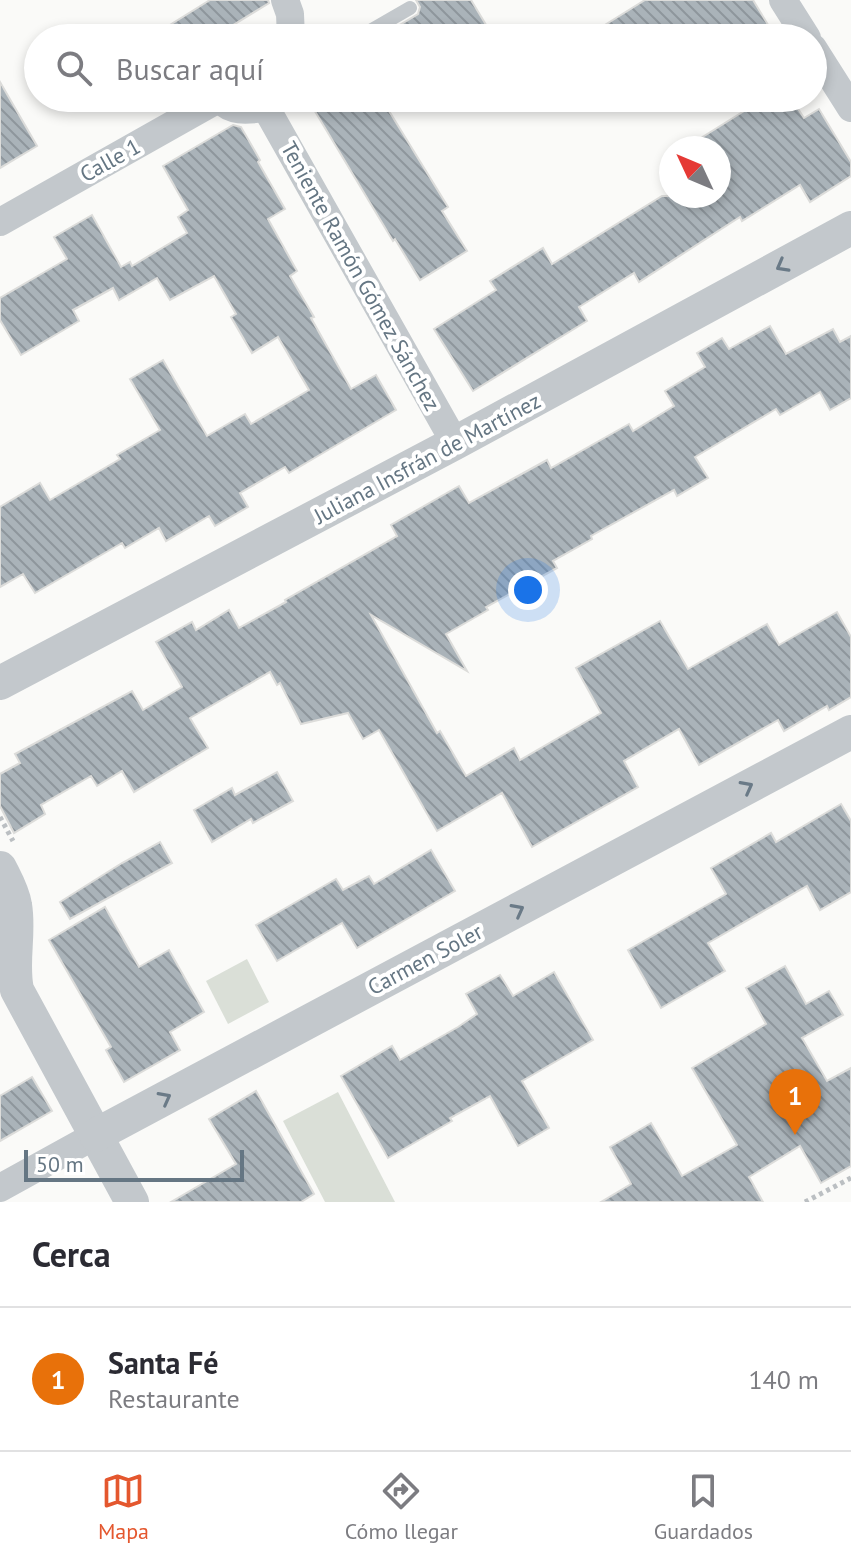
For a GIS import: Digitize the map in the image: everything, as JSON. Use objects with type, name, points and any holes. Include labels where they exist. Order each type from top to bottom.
[{"type":"street","points":[[285,0],[290,24]]},
{"type":"street","points":[[783,0],[798,24]]},
{"type":"street","points":[[827,70],[851,108]]},
{"type":"street","name":"Calle 1","points":[[0,222],[196,112]]},
{"type":"street","name":"Teniente Ramón Gómez Sánchez","points":[[275,112],[455,443]]},
{"type":"street","name":"Juliana Insfrán de Martínez","points":[[0,683],[455,443],[851,228]]},
{"type":"street","name":"Carmen Soler","points":[[0,1188],[851,732]]},
{"type":"street","points":[[0,868],[15,904],[13,974],[17,990],[132,1202]]},
{"type":"lane","points":[[382,24],[410,8]]},
{"type":"path","points":[[805,1202],[851,1178]]},
{"type":"shaded area","points":[[247,959],[269,1002],[228,1024],[206,981]]},
{"type":"shaded area","points":[[338,1092],[395,1202],[325,1202],[283,1121]]},
{"type":"building","points":[[210,0],[268,0],[269,3],[235,24],[171,24]]},
{"type":"building","points":[[416,0],[471,0],[486,24],[401,24],[418,14],[420,7]]},
{"type":"building","points":[[645,0],[753,0],[768,24],[606,24]]},
{"type":"building","points":[[0,82],[37,146],[0,168]]},
{"type":"building","points":[[315,112],[390,112],[448,207],[442,211],[467,251],[420,280],[395,239],[393,241]]},
{"type":"building","points":[[742,112],[800,112],[804,118],[821,112],[851,162],[851,176],[810,202],[800,185],[742,221],[740,217],[639,282],[634,273],[579,307],[587,321],[473,391],[434,329],[496,290],[490,281],[543,248],[552,264],[659,198],[659,208],[731,208],[731,136],[704,136]]},
{"type":"building","points":[[233,125],[241,127],[285,209],[268,219],[297,271],[290,276],[351,389],[376,375],[396,410],[289,473],[285,467],[240,493],[248,507],[215,526],[209,516],[166,541],[159,528],[125,548],[122,543],[35,593],[23,574],[0,587],[0,507],[40,483],[50,500],[120,459],[117,455],[160,430],[130,379],[163,360],[207,436],[245,414],[251,424],[309,390],[278,337],[252,353],[231,317],[236,314],[214,276],[170,300],[157,278],[119,300],[113,288],[73,310],[79,321],[21,355],[0,320],[0,298],[67,259],[54,237],[92,215],[121,267],[130,262],[132,266],[187,233],[178,217],[188,210],[163,166]]},
{"type":"building","points":[[770,326],[786,354],[833,329],[840,342],[851,336],[851,398],[830,410],[820,392],[780,415],[776,409],[695,457],[708,478],[677,496],[674,490],[591,536],[592,539],[553,561],[557,568],[486,607],[488,610],[446,634],[467,671],[371,615],[437,733],[440,731],[466,776],[514,748],[520,760],[601,713],[576,668],[660,621],[688,669],[767,624],[779,645],[837,612],[851,637],[851,697],[829,710],[827,706],[784,731],[778,720],[699,765],[679,729],[624,761],[638,787],[532,847],[502,793],[437,831],[379,730],[363,739],[348,713],[301,724],[280,683],[277,685],[270,672],[190,718],[208,748],[134,792],[122,771],[97,786],[91,776],[41,805],[45,814],[14,833],[0,806],[0,774],[20,763],[15,754],[132,691],[143,710],[182,687],[156,642],[192,622],[196,630],[229,610],[239,628],[397,536],[391,525],[459,486],[469,503],[547,460],[551,468],[629,424],[633,431],[674,406],[665,391],[705,367],[697,353],[722,338],[729,349]]},
{"type":"building","points":[[277,772],[293,801],[253,823],[251,819],[212,842],[194,810],[232,788],[235,795]]},
{"type":"building","points":[[841,804],[851,821],[851,892],[820,910],[807,886],[708,943],[725,971],[661,1008],[628,950],[726,894],[711,868],[771,833],[776,842]]},
{"type":"building","points":[[160,842],[172,863],[70,919],[60,902]]},
{"type":"building","points":[[431,850],[455,891],[357,948],[342,923],[277,961],[256,925],[336,879],[343,890],[369,876],[374,884]]},
{"type":"building","points":[[105,907],[139,967],[169,950],[204,1012],[170,1032],[180,1050],[124,1082],[106,1050],[111,1047],[49,940]]},
{"type":"building","points":[[785,966],[806,1004],[829,991],[843,1015],[802,1038],[827,1081],[851,1068],[851,1166],[821,1183],[800,1146],[749,1177],[763,1202],[601,1202],[631,1184],[610,1147],[651,1123],[682,1176],[737,1145],[692,1068],[766,1024],[746,988]]},
{"type":"building","points":[[554,972],[593,1040],[522,1081],[549,1128],[518,1146],[490,1096],[388,1158],[341,1076],[392,1046],[400,1060],[458,1027],[477,1014],[466,994],[500,975],[513,996]]},
{"type":"building","points":[[32,1077],[52,1111],[0,1141],[0,1096]]},
{"type":"building","points":[[256,1091],[314,1194],[301,1202],[171,1202],[236,1164],[209,1119]]},
{"type":"place","name":"Santa Fé","points":[[795,1135]]}]
